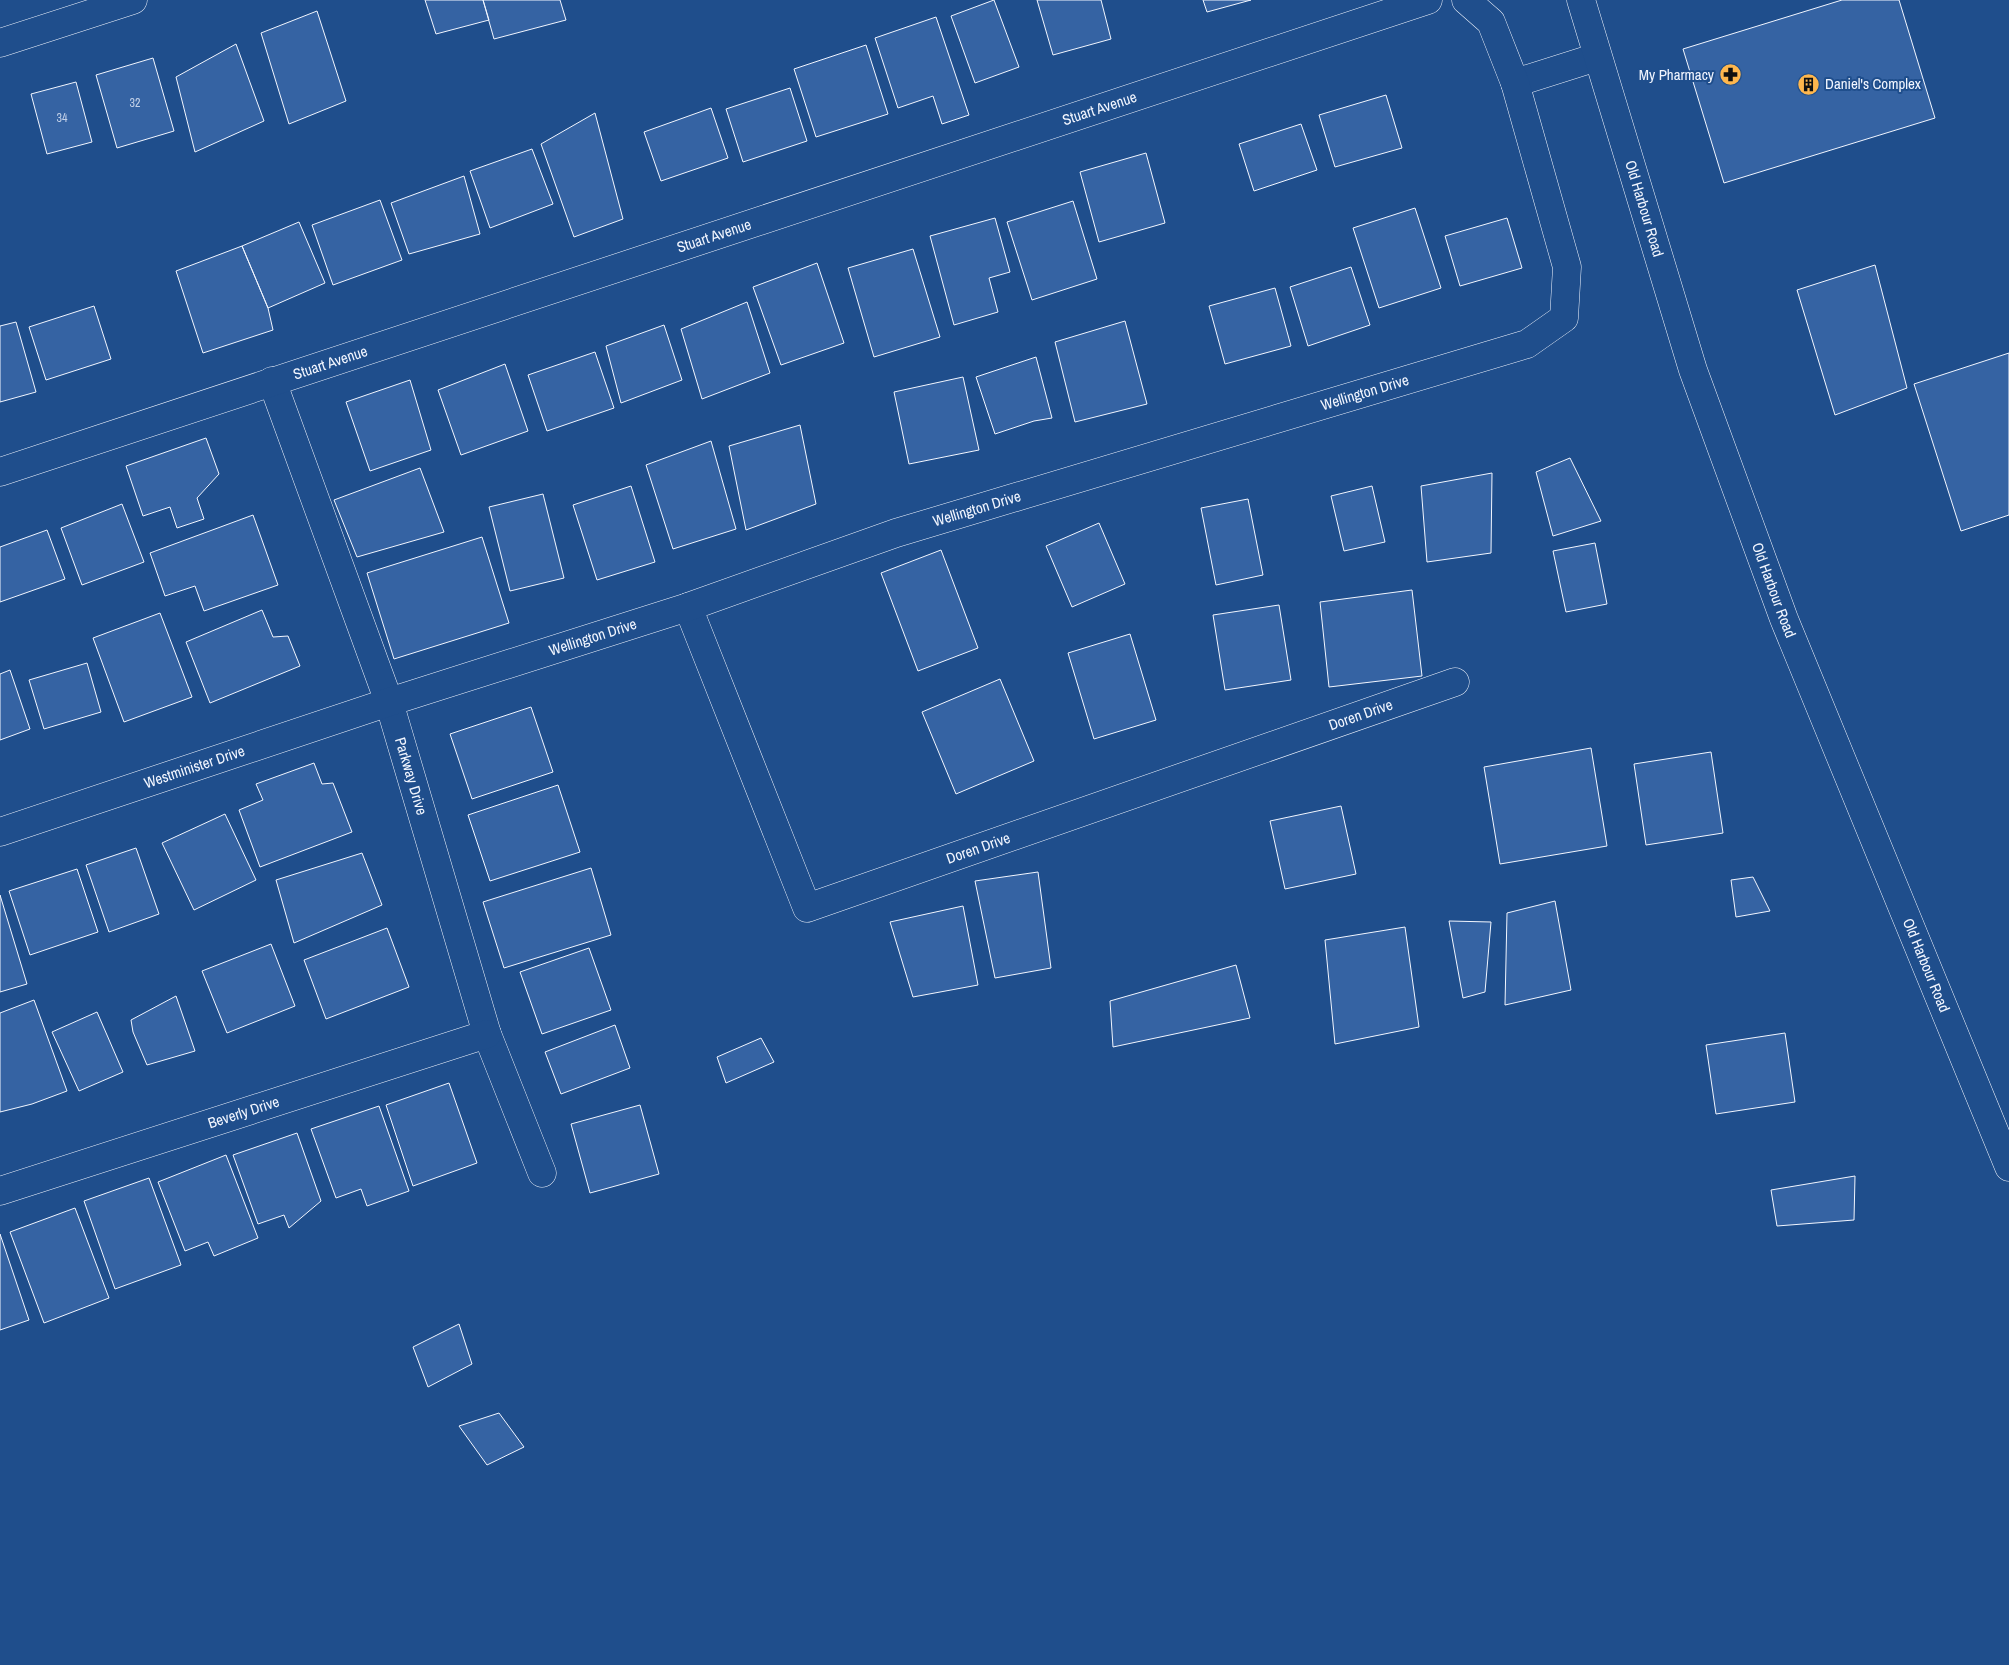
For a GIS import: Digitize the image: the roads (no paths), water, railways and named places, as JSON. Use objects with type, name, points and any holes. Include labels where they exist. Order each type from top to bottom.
[{"type":"street","points":[[0,43],[69,10],[133,0]]},
{"type":"street","name":"Stuart Avenue","points":[[0,472],[1428,0]]},
{"type":"street","points":[[1466,0],[1492,22],[1515,83],[1598,57]]},
{"type":"street","name":"Old Harbour Road","points":[[1581,0],[1693,370],[1784,619],[2009,1167]]},
{"type":"street","name":"Wellington Drive","points":[[389,702],[688,607],[896,533],[1527,344],[1564,318],[1567,267],[1515,83]]},
{"type":"street","name":"Parkway Drive","points":[[272,381],[389,702],[487,1034],[542,1173]]},
{"type":"street","name":"Doren Drive","points":[[688,607],[807,908],[1455,682]]},
{"type":"street","name":"Westminister Drive","points":[[0,832],[389,702]]},
{"type":"street","name":"Beverly Drive","points":[[0,1191],[487,1034]]},
{"type":"place","name":"My Pharmacy","points":[[1730,75]]},
{"type":"place","name":"Daniel's Complex","points":[[1809,84]]}]
